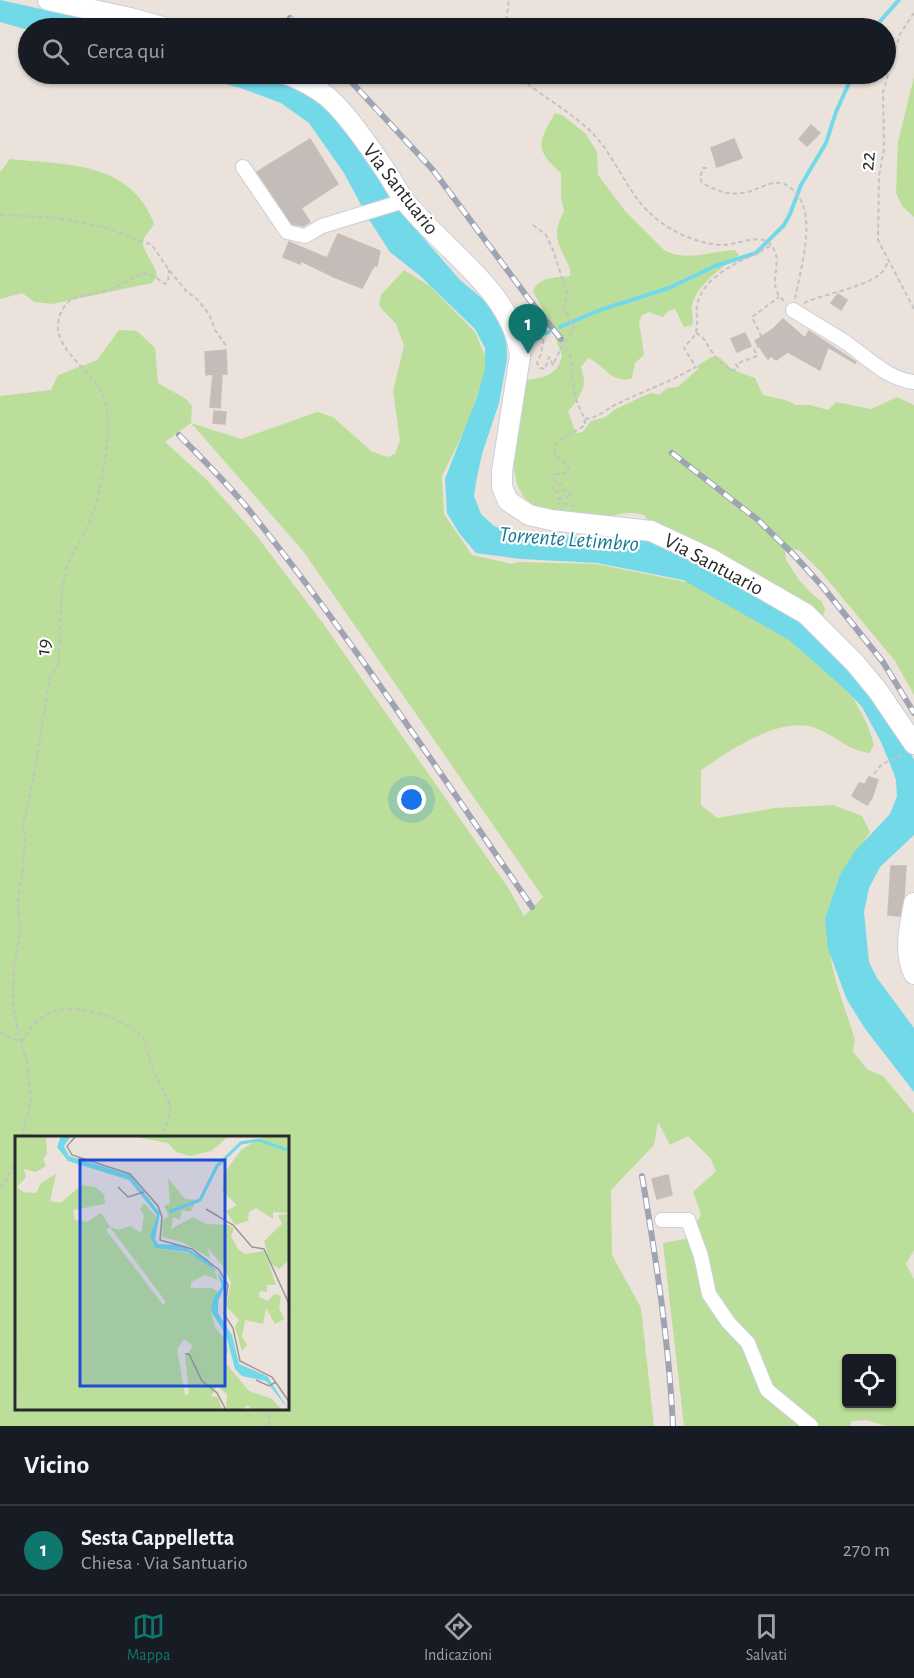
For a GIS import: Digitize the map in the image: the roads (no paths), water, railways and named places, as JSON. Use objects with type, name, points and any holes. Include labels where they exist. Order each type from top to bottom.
[{"type":"main road","points":[[48,0],[130,18]]},
{"type":"main road","name":"Via Santuario","points":[[307,84],[318,89],[336,105],[383,167],[404,201],[491,292],[506,312],[519,347],[519,369],[502,471],[502,487],[508,501],[518,510],[529,515],[651,531],[709,558],[806,615],[855,663],[872,684],[913,748]]},
{"type":"main road","points":[[914,903],[907,942],[914,974]]},
{"type":"street","points":[[243,167],[287,232],[305,236],[322,226],[404,201]]},
{"type":"street","points":[[796,310],[888,373],[914,382]]},
{"type":"street","points":[[662,1220],[688,1220],[709,1294],[728,1322],[748,1343],[767,1390],[811,1426]]},
{"type":"water","points":[[0,0],[82,18],[18,18],[18,27],[0,22]]},
{"type":"water","name":"Torrente Letimbro","points":[[226,84],[291,84],[338,114],[382,178],[399,210],[460,280],[491,306],[506,332],[507,359],[499,403],[482,454],[474,496],[481,514],[494,526],[516,534],[574,537],[633,536],[662,541],[802,623],[838,653],[901,733],[914,760],[914,835],[880,867],[869,888],[864,912],[869,962],[877,978],[914,1028],[914,1092],[866,1030],[847,1000],[828,949],[825,919],[840,875],[855,851],[890,814],[897,796],[896,780],[891,766],[862,707],[789,640],[683,580],[597,563],[521,559],[476,553],[459,533],[447,513],[445,479],[477,397],[485,369],[485,348],[475,329],[419,275],[390,252],[368,218],[344,173],[309,123],[281,103]]},
{"type":"waterway","points":[[883,18],[899,0]]},
{"type":"waterway","points":[[560,327],[600,310],[669,288],[715,266],[756,253],[784,225],[801,185],[826,143],[849,84]]},
{"type":"waterway","points":[[528,340],[549,332]]},
{"type":"railway","points":[[353,84],[433,170],[561,339]]},
{"type":"railway","points":[[179,435],[245,505],[326,610],[532,907]]},
{"type":"railway","points":[[672,453],[758,520],[793,554],[883,662],[914,713]]},
{"type":"railway","points":[[642,1176],[665,1332],[673,1426]]},
{"type":"place","name":"Sesta Cappelletta","points":[[528,354]]}]
